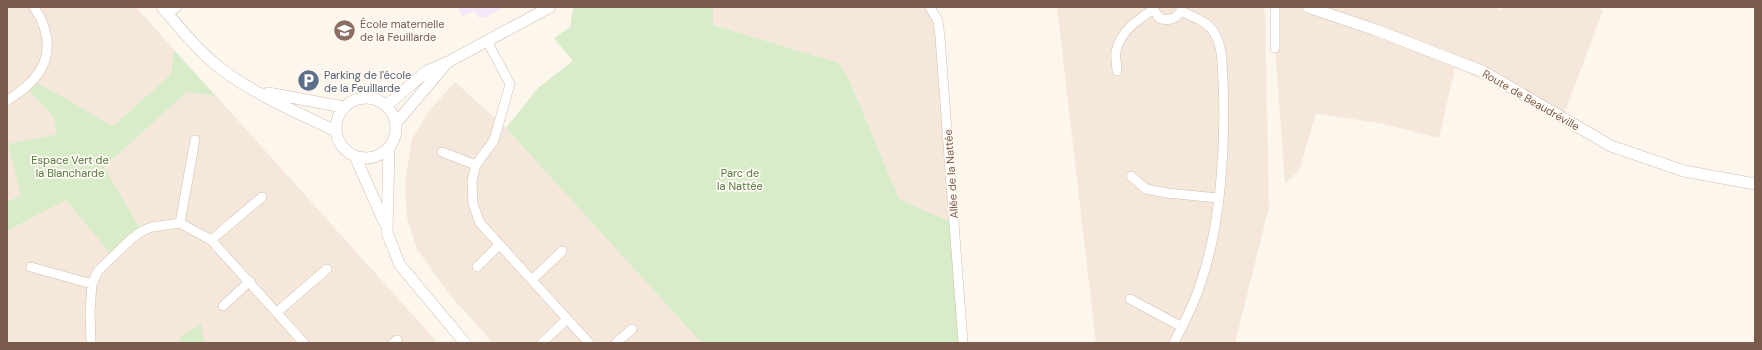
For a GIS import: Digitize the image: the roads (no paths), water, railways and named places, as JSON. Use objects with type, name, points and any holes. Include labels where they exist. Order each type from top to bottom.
[{"type":"street","points":[[7,101],[32,81],[42,67],[48,49],[48,33],[34,7]]},
{"type":"street","points":[[177,7],[165,10],[213,62],[256,90],[302,116],[336,131]]},
{"type":"street","points":[[386,106],[426,71],[448,62],[550,7]]},
{"type":"street","name":"Allée de la Nattée","points":[[930,7],[938,21],[940,37],[963,343]]},
{"type":"street","points":[[1275,7],[1275,48]]},
{"type":"street","name":"Route de Beaudréville","points":[[1308,7],[1376,30],[1484,72],[1610,146],[1684,171],[1755,184]]},
{"type":"street","points":[[1117,71],[1116,51],[1124,34],[1131,24],[1153,8],[1159,18],[1164,20],[1174,18],[1181,9],[1203,21],[1215,33],[1221,51],[1224,102],[1218,198],[1211,247],[1200,286],[1174,343]]},
{"type":"street","points":[[487,41],[510,84],[494,140],[476,165],[472,181],[473,204],[480,224],[589,343]]},
{"type":"street","points":[[396,122],[448,62]]},
{"type":"street","points":[[256,90],[344,107]]},
{"type":"street","points":[[369,98],[386,106],[396,122],[395,136],[389,148],[382,154],[364,158],[355,156],[342,146],[336,131],[336,122],[344,107],[352,102],[369,98]]},
{"type":"street","points":[[180,223],[196,140]]},
{"type":"street","points":[[389,148],[386,233],[400,265],[465,343]]},
{"type":"street","points":[[442,152],[476,165]]},
{"type":"street","points":[[355,156],[386,226]]},
{"type":"street","points":[[1131,176],[1146,188],[1167,193],[1218,198]]},
{"type":"street","points":[[211,240],[262,197]]},
{"type":"street","points":[[90,343],[92,284],[98,271],[131,239],[142,231],[152,227],[180,223],[211,240],[250,281],[304,343]]},
{"type":"street","points":[[478,267],[499,245]]},
{"type":"street","points":[[532,280],[562,252]]},
{"type":"street","points":[[31,267],[92,284]]},
{"type":"street","points":[[277,312],[327,269]]},
{"type":"street","points":[[223,306],[250,281]]},
{"type":"street","points":[[1130,299],[1182,327]]},
{"type":"street","points":[[542,343],[567,318]]},
{"type":"street","points":[[616,343],[632,329]]},
{"type":"place","name":"École maternelle de la Feuillarde","points":[[344,30]]},
{"type":"place","name":"Parking de l'école de la Feuillarde","points":[[309,81]]},
{"type":"park label","name":"Espace Vert de la Blancharde","points":[[70,166]]},
{"type":"park label","name":"Parc de la Nattée","points":[[740,179]]}]
